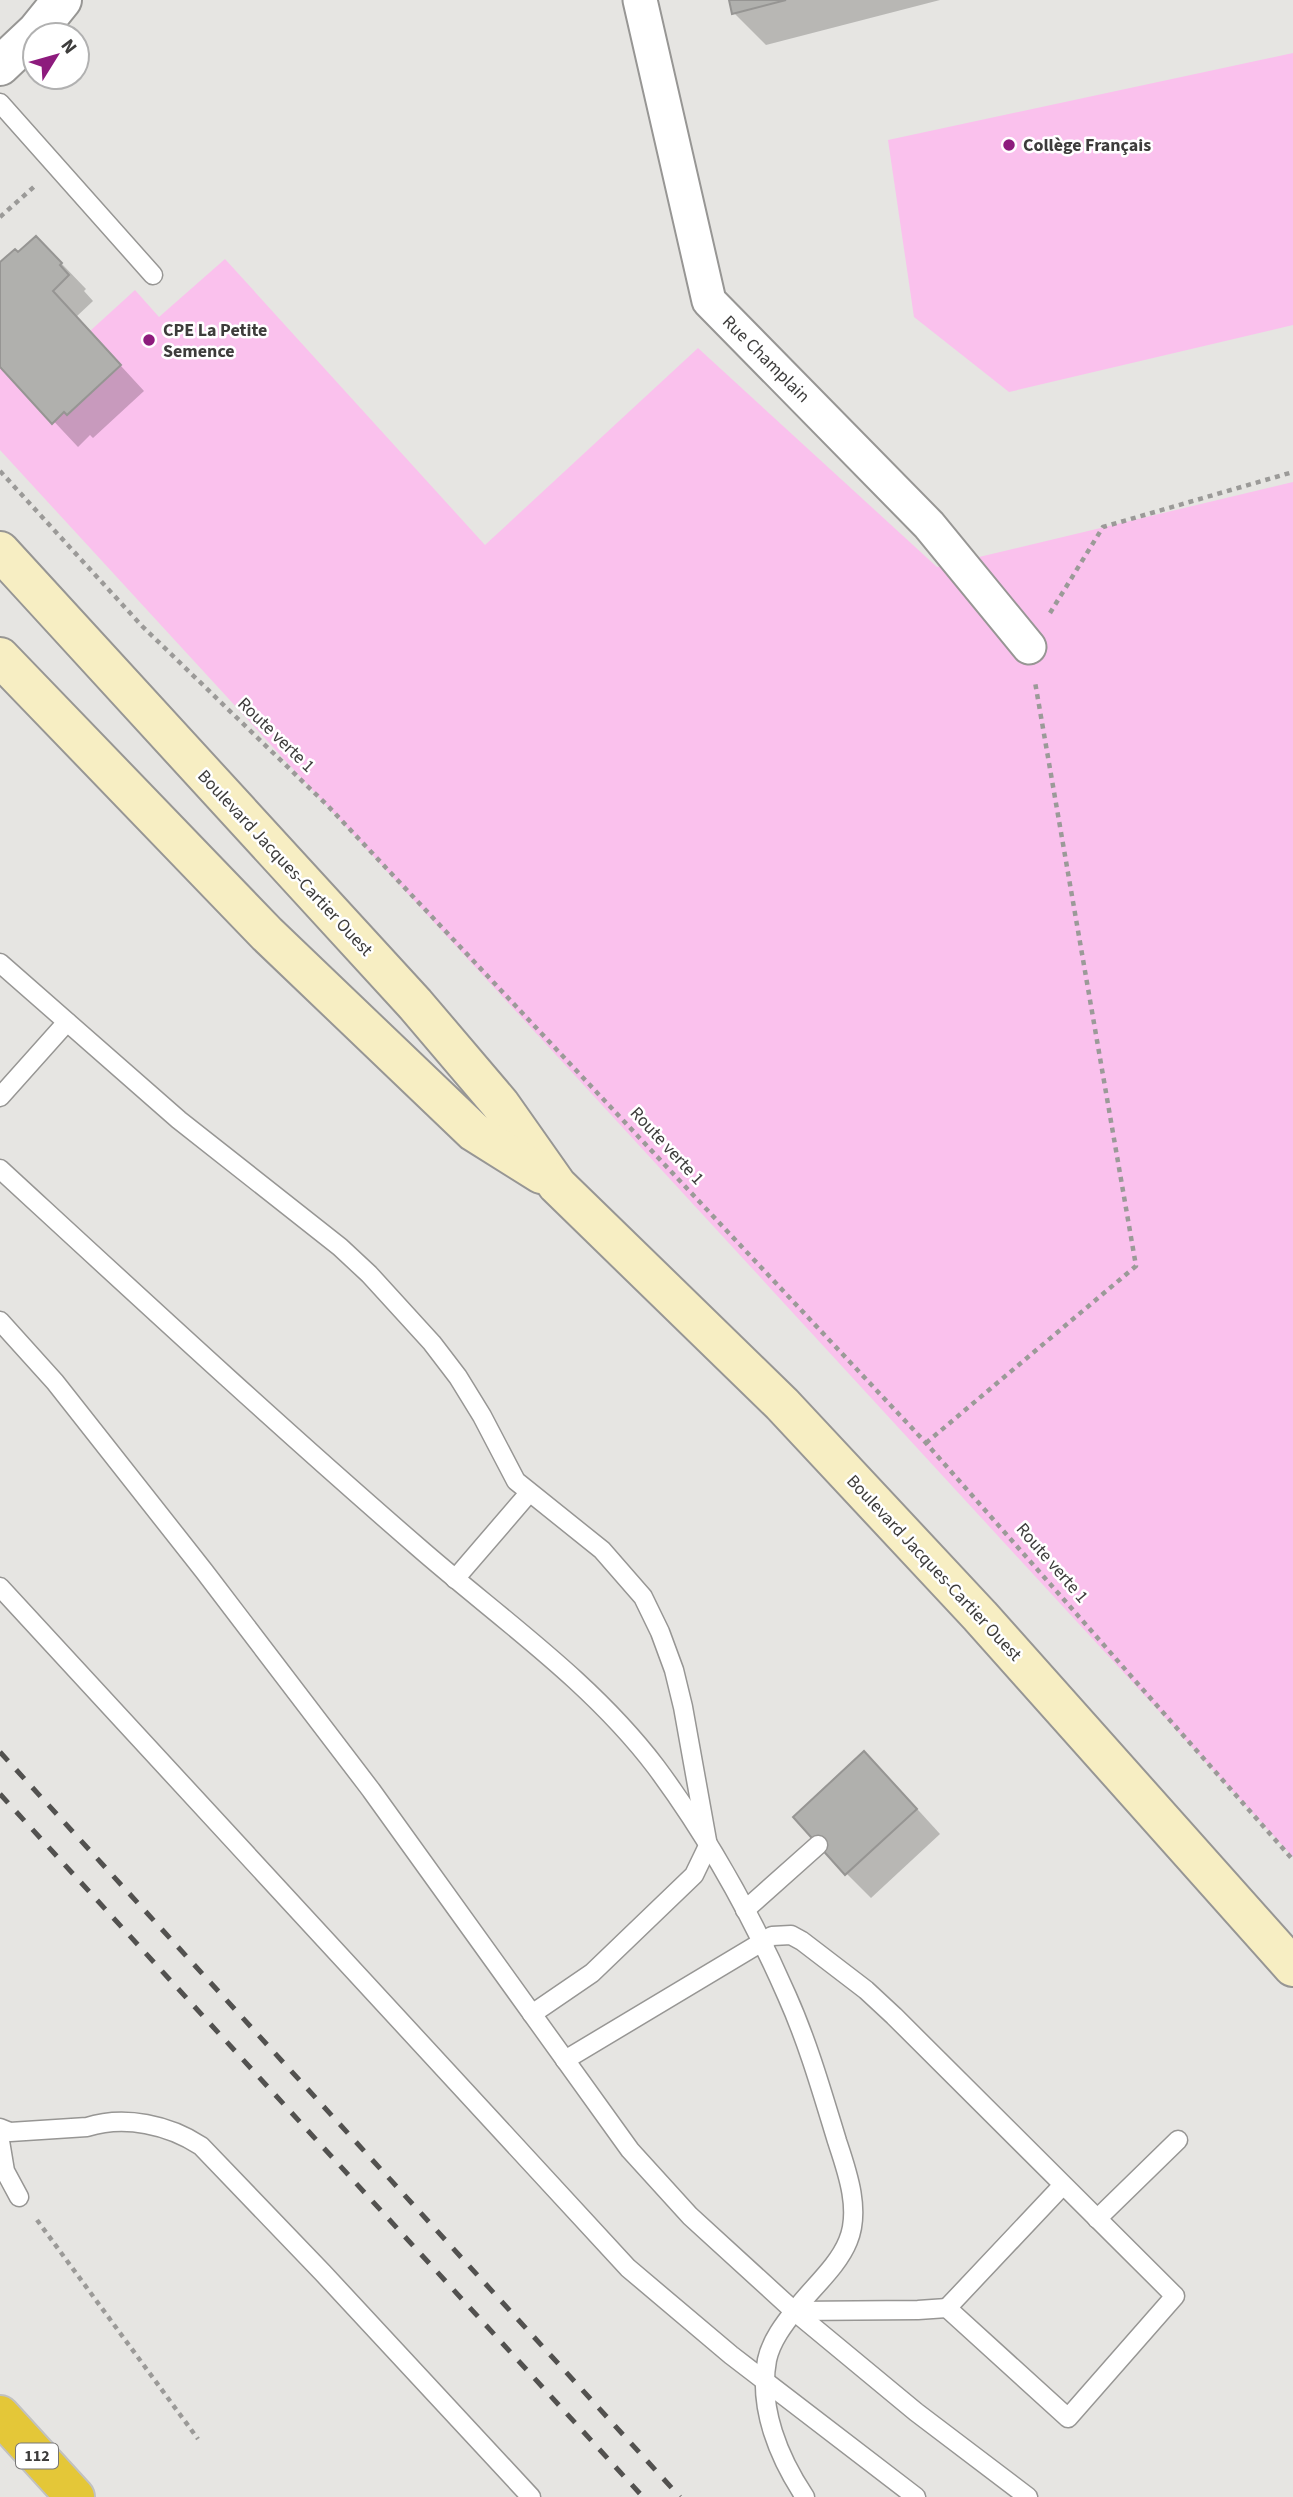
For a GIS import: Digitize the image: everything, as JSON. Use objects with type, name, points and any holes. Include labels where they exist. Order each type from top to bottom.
[{"type":"highway","name":"112","points":[[0,2415],[75,2497]]},
{"type":"main road","name":"Boulevard Jacques-Cartier Ouest","points":[[0,551],[415,1004],[500,1104],[557,1185],[782,1404],[980,1616],[1293,1967]]},
{"type":"main road","name":"Boulevard Jacques-Cartier Ouest","points":[[0,657],[267,934],[474,1132],[557,1185]]},
{"type":"street","name":"Rue Champlain","points":[[640,0],[709,301],[929,525],[1029,647]]},
{"type":"street","points":[[0,66],[53,4]]},
{"type":"lane","points":[[0,103],[153,275]]},
{"type":"lane","points":[[0,962],[179,1120],[340,1247],[369,1274],[432,1343],[458,1377],[516,1481],[602,1550],[643,1597],[674,1670],[708,1846],[694,1875],[601,1965],[532,2014]]},
{"type":"lane","points":[[0,1097],[67,1022]]},
{"type":"lane","points":[[0,1169],[253,1401],[552,1661],[629,1733],[661,1774],[708,1846],[745,1910],[788,1997],[816,2070],[851,2193],[853,2216],[849,2239],[839,2257],[794,2311],[773,2344],[767,2359],[765,2382],[775,2438],[784,2461],[805,2497]]},
{"type":"lane","points":[[0,1321],[55,1382],[371,1790],[630,2150],[690,2216],[794,2311],[916,2412],[1028,2497]]},
{"type":"lane","points":[[455,1579],[529,1493]]},
{"type":"lane","points":[[0,1587],[620,2260],[765,2382],[916,2497]]},
{"type":"lane","points":[[745,1910],[818,1845]]},
{"type":"lane","points":[[565,2060],[772,1937],[791,1935],[802,1941],[866,1990],[1175,2296],[1068,2418],[947,2308]]},
{"type":"lane","points":[[0,2128],[10,2132],[97,2124],[144,2123],[182,2134],[201,2146],[531,2497]]},
{"type":"lane","points":[[1097,2219],[1178,2140]]},
{"type":"lane","points":[[0,2141],[5,2171],[19,2197]]},
{"type":"lane","points":[[794,2311],[918,2311],[947,2308],[1063,2185]]},
{"type":"path","points":[[0,217],[17,201]]},
{"type":"path","name":"Route verte 1","points":[[0,471],[142,626],[328,806],[926,1443],[1293,1860]]},
{"type":"path","points":[[926,1443],[1136,1266],[1029,647],[1103,527],[1293,472]]},
{"type":"path","points":[[19,2197],[198,2439]]},
{"type":"shaded area","points":[[1293,53],[1293,325],[1009,392],[914,317],[888,140]]},
{"type":"shaded area","points":[[225,259],[485,545],[698,348],[937,567],[1293,482],[1293,1857],[0,450],[0,367],[52,423],[64,412],[68,414],[121,365],[90,331],[135,290],[159,317]]},
{"type":"building","points":[[729,0],[786,0],[732,14]]},
{"type":"building","points":[[36,236],[62,263],[60,265],[69,275],[53,291],[121,365],[67,415],[64,412],[52,424],[0,367],[0,262],[15,249],[18,252]]},
{"type":"building","points":[[864,1751],[917,1809],[845,1875],[793,1817]]},
{"type":"railway","points":[[0,1752],[680,2497]]},
{"type":"railway","points":[[0,1794],[643,2497]]},
{"type":"place","name":"Collège Français","points":[[1009,145]]},
{"type":"place","name":"CPE La Petite Semence","points":[[149,340]]}]
